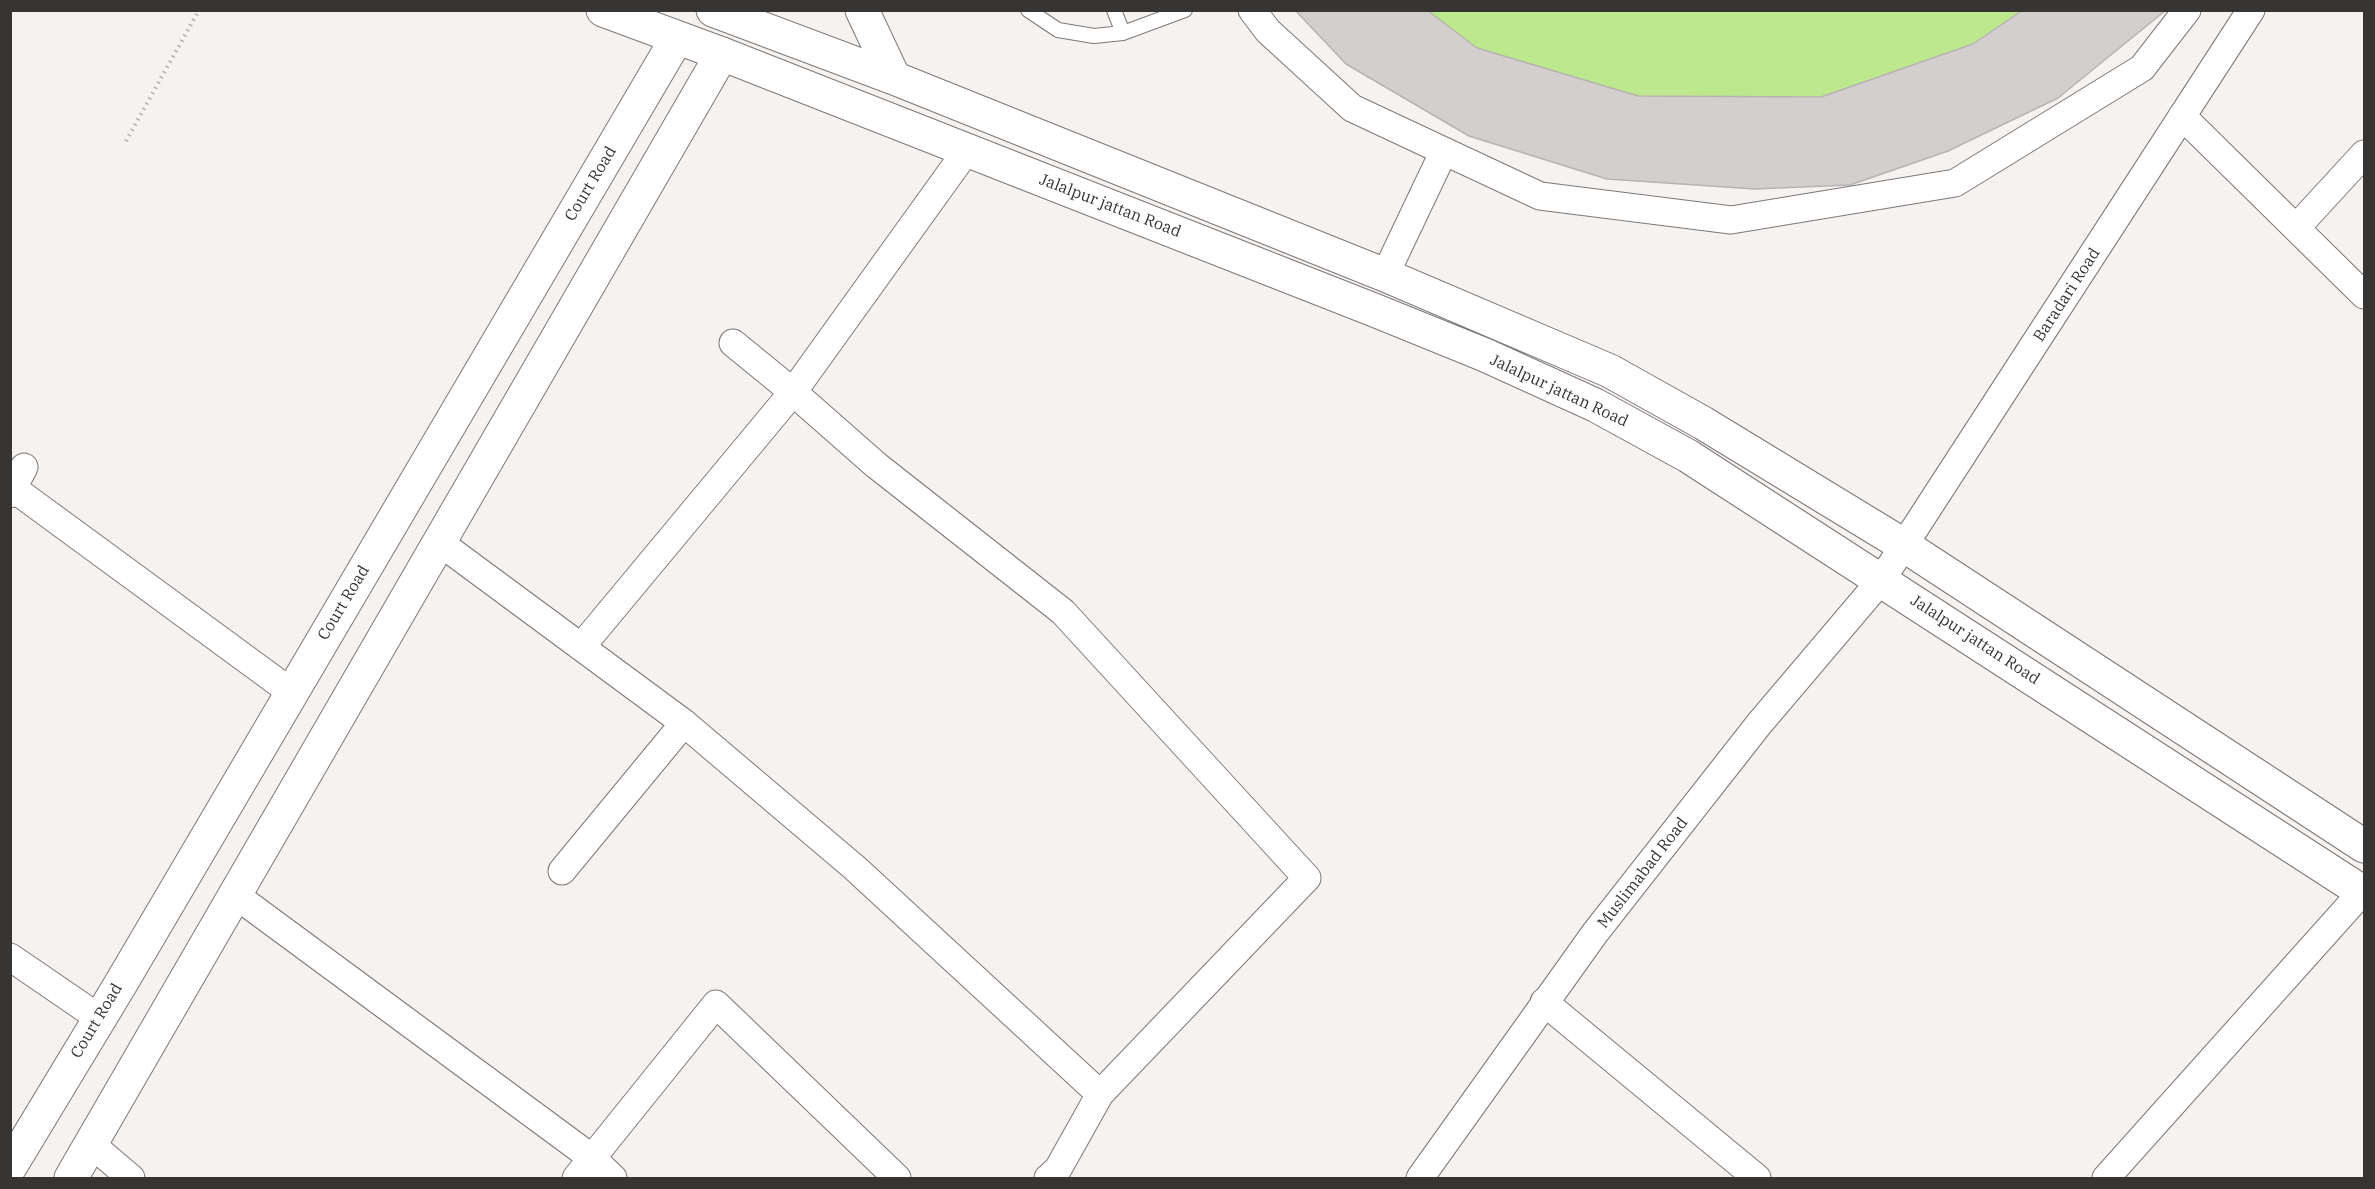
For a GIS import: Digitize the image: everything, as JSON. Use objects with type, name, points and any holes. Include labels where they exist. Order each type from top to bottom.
[{"type":"main road","name":"Jalalpur jattan Road","points":[[603,10],[722,54],[1374,310],[1485,355],[1595,405],[1688,456],[1882,579],[2363,892]]},
{"type":"main road","name":"Court Road","points":[[10,1167],[120,986],[693,10]]},
{"type":"main road","points":[[861,10],[894,78]]},
{"type":"main road","points":[[70,1179],[722,54],[734,14],[1385,275],[1610,371],[1703,423],[1905,546],[2364,846]]},
{"type":"main road","points":[[120,986],[165,1013]]},
{"type":"street","points":[[1252,10],[1268,31],[1352,108],[1540,196],[1731,220],[1955,183],[2142,68],[2187,10]]},
{"type":"street","name":"Baradari Road","points":[[1882,579],[2251,10]]},
{"type":"street","points":[[2182,116],[2364,295]]},
{"type":"street","points":[[581,647],[793,392],[967,150]]},
{"type":"street","points":[[1385,275],[1444,151]]},
{"type":"street","points":[[2296,228],[2364,154]]},
{"type":"street","points":[[733,343],[876,465],[1063,612],[1307,878],[1100,1094],[1058,1175]]},
{"type":"street","points":[[15,484],[291,692]]},
{"type":"street","points":[[439,542],[684,723],[855,868],[1100,1094]]},
{"type":"street","name":"Muslimabad Road","points":[[1420,1179],[1596,933],[1752,733],[1882,579]]},
{"type":"street","points":[[562,871],[684,723]]},
{"type":"street","points":[[2106,1179],[2363,892]]},
{"type":"street","points":[[234,894],[584,1168],[613,1179]]},
{"type":"street","points":[[10,957],[99,1018]]},
{"type":"street","points":[[1545,1002],[1757,1179]]},
{"type":"street","points":[[584,1168],[716,1004],[897,1179]]},
{"type":"street","points":[[91,1144],[131,1179]]},
{"type":"lane","points":[[1028,10],[1058,30],[1094,36],[1123,33],[1185,10]]},
{"type":"lane","points":[[1114,10],[1123,33]]},
{"type":"path","points":[[126,141],[199,10]]},
{"type":"green space","points":[[1295,11],[2166,11],[2058,98],[1850,185],[1755,189],[1607,179],[1469,136],[1346,64]]},
{"type":"building","points":[[1295,10],[1427,10],[1477,48],[1638,96],[1821,97],[1973,44],[2023,10],[2166,10],[2058,98],[1948,151],[1850,185],[1755,189],[1607,179],[1469,136],[1346,64]]}]
